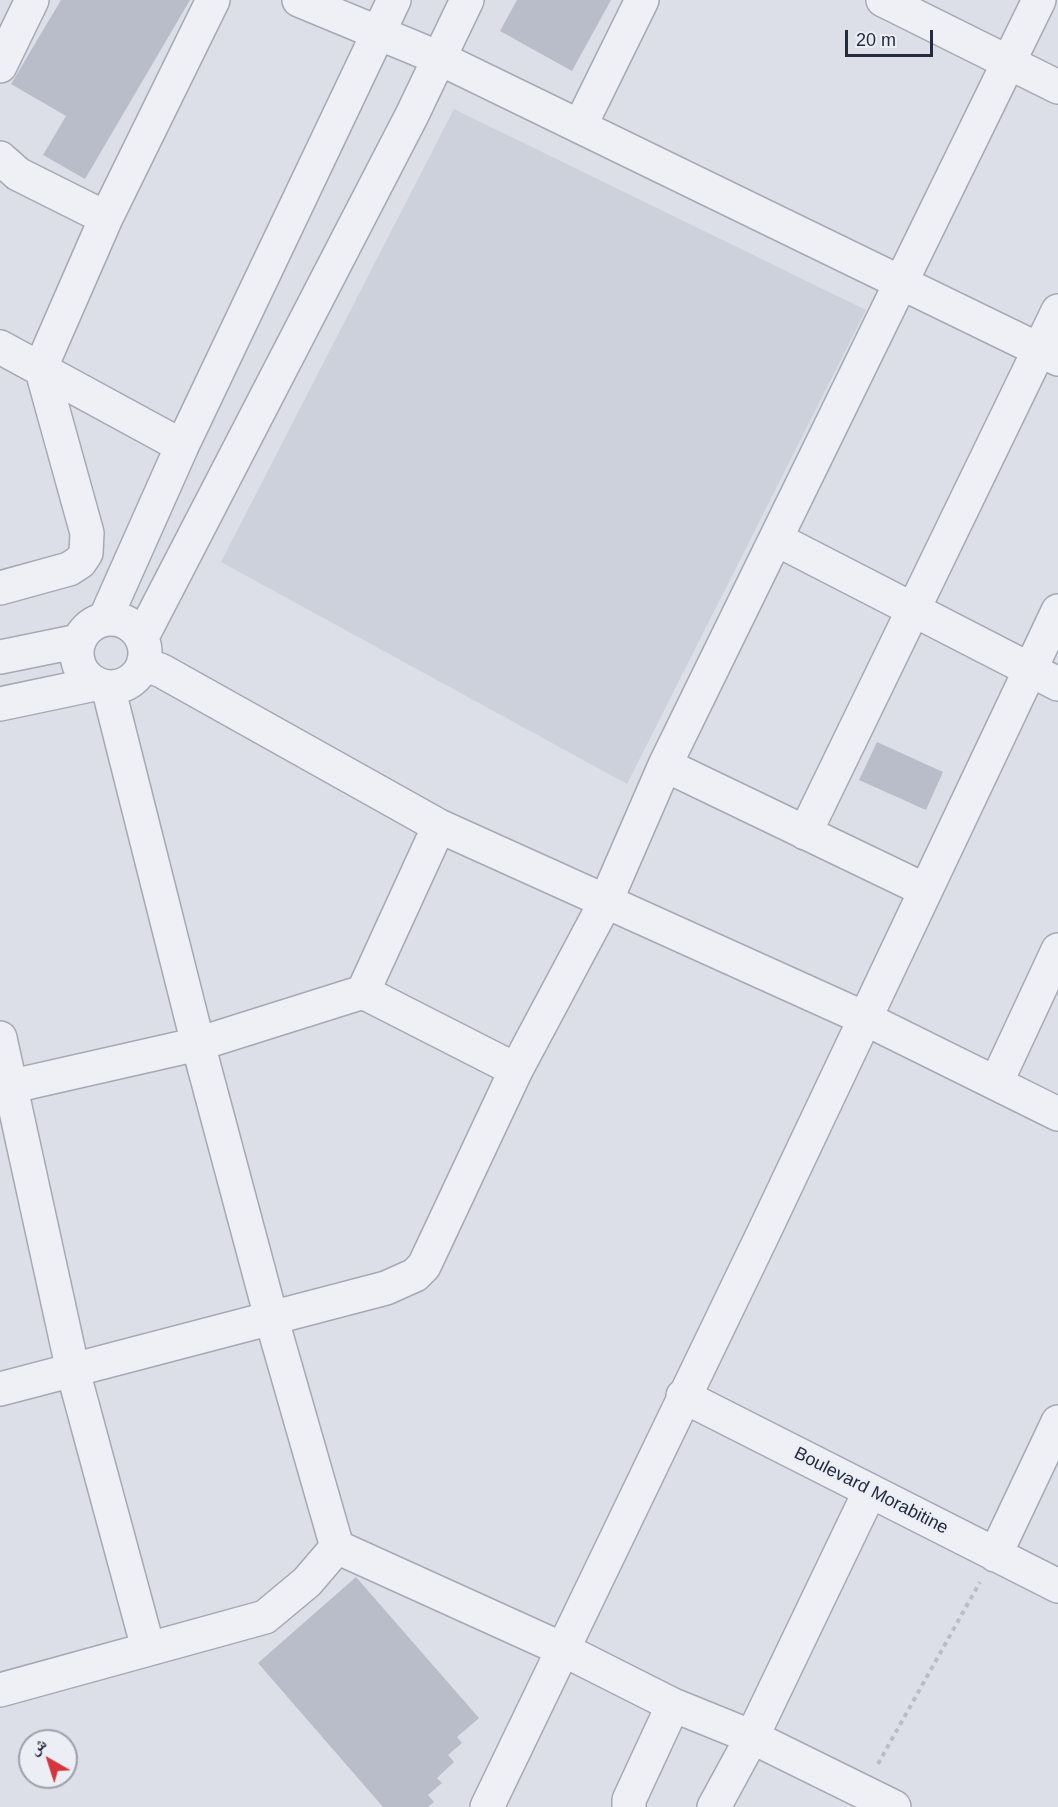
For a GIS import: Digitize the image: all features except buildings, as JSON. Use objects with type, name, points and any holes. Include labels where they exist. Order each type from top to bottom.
[{"type":"street","points":[[0,66],[32,0]]},
{"type":"street","points":[[0,588],[69,569],[84,557],[87,549],[87,533],[40,367],[106,218],[213,0]]},
{"type":"street","points":[[299,0],[439,58],[1048,355]]},
{"type":"street","points":[[394,0],[356,86],[182,446],[105,619],[85,631],[79,641],[76,653],[79,666],[85,676],[101,686],[271,1317],[337,1547],[562,1648],[673,1705],[752,1737],[857,1800],[894,1807]]},
{"type":"street","points":[[0,704],[101,686],[125,684],[139,673],[143,651],[467,0]]},
{"type":"street","points":[[580,126],[642,0]]},
{"type":"street","points":[[882,0],[1058,87]]},
{"type":"street","points":[[0,1389],[386,1288],[415,1275],[428,1257],[516,1070],[605,903],[665,765],[1039,0]]},
{"type":"street","points":[[0,158],[18,174],[106,218]]},
{"type":"street","points":[[805,833],[913,610],[1048,355],[1058,312]]},
{"type":"street","points":[[0,347],[182,446]]},
{"type":"street","points":[[776,539],[1044,677]]},
{"type":"street","points":[[487,1807],[683,1396],[765,1232],[925,890],[1044,677],[1058,611]]},
{"type":"street","points":[[105,619],[126,622],[143,651],[162,671],[439,826],[605,903],[864,1018],[1058,1114]]},
{"type":"street","points":[[0,657],[79,641]]},
{"type":"street","points":[[665,765],[925,890]]},
{"type":"street","points":[[363,992],[439,826]]},
{"type":"street","points":[[996,1083],[1058,950]]},
{"type":"street","points":[[6,1087],[198,1044],[363,992],[516,1070]]},
{"type":"street","points":[[0,1038],[6,1087],[74,1371],[148,1648]]},
{"type":"street","name":"Boulevard Morabitine","points":[[683,1396],[1058,1586]]},
{"type":"street","points":[[995,1555],[1057,1428]]},
{"type":"street","points":[[714,1807],[752,1737],[870,1491]]},
{"type":"street","points":[[0,1690],[265,1617],[307,1582],[337,1547]]},
{"type":"street","points":[[629,1807],[628,1800],[673,1705]]},
{"type":"path","points":[[857,1800],[995,1555]]},
{"type":"shaded area","points":[[454,109],[866,310],[627,784],[221,562]]}]
